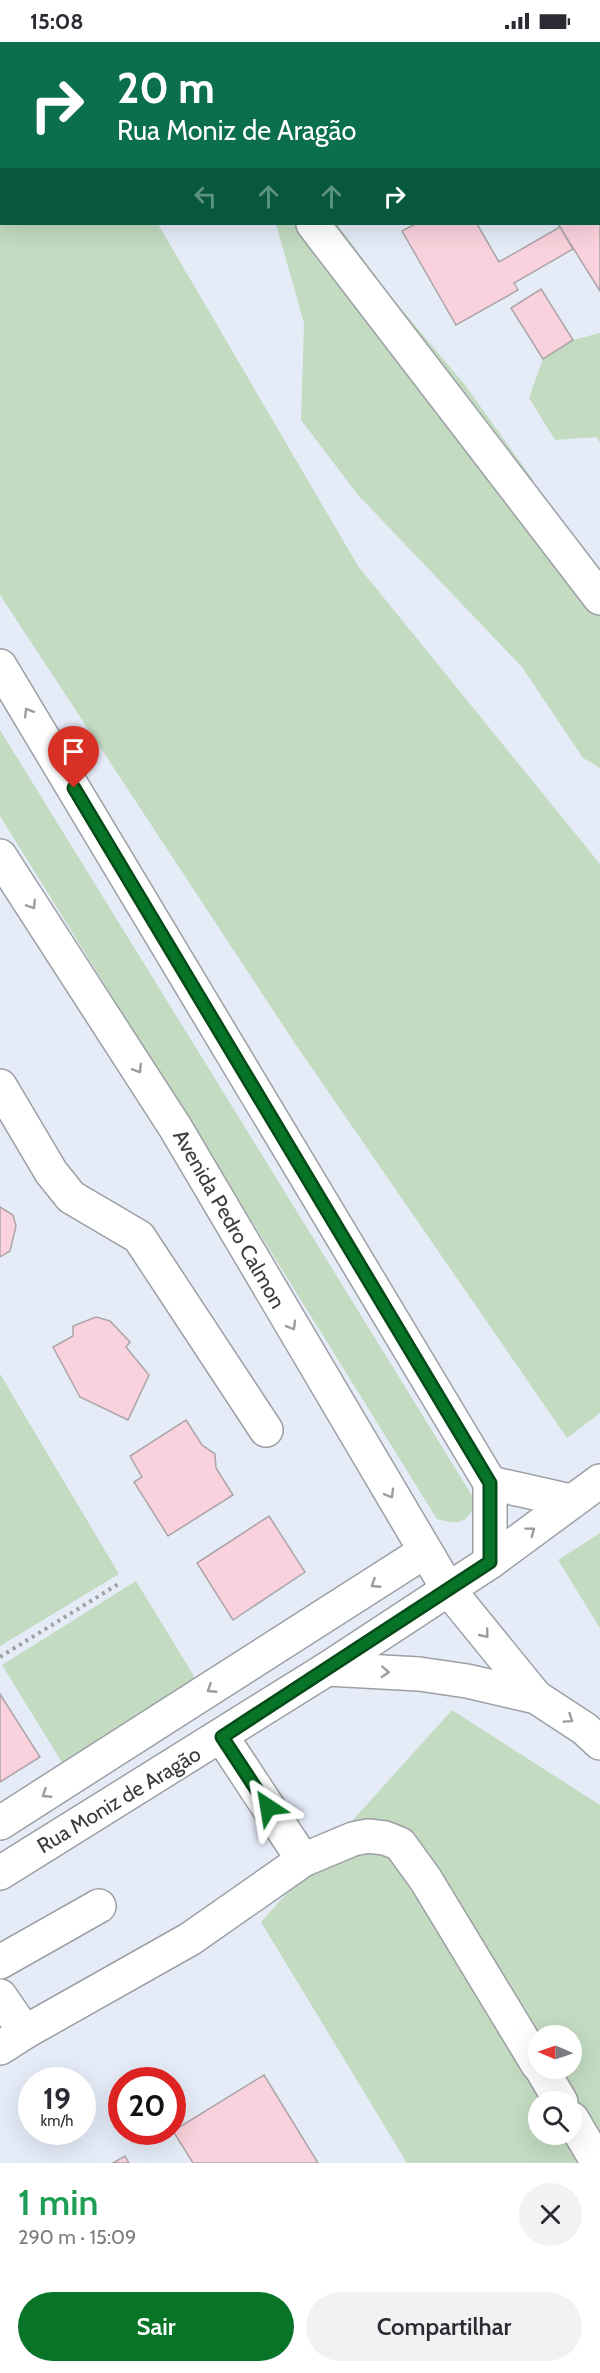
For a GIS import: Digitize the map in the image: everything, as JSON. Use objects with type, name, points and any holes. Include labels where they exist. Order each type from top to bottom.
[{"type":"main road","points":[[313,225],[600,598]]},
{"type":"main road","points":[[0,666],[490,1483],[490,1562]]},
{"type":"main road","name":"Avenida Pedro Calmon","points":[[0,856],[175,1127],[424,1552],[448,1589],[536,1697]]},
{"type":"main road","points":[[0,1086],[51,1172],[71,1197],[139,1237],[266,1430]]},
{"type":"main road","name":"Rua Moniz de Aragão","points":[[0,1873],[222,1737],[327,1669],[490,1562],[600,1481]]},
{"type":"main road","points":[[490,1483],[571,1501]]},
{"type":"main road","name":"Rua Moniz de Aragão","points":[[0,1823],[424,1552]]},
{"type":"main road","points":[[327,1669],[419,1674],[467,1681],[536,1697],[585,1729],[600,1743]]},
{"type":"main road","points":[[222,1737],[303,1860]]},
{"type":"main road","points":[[0,1995],[13,2040],[190,1939],[303,1860],[363,1836],[385,1838],[400,1844],[426,1880],[528,2047]]},
{"type":"main road","points":[[0,1962],[99,1906]]},
{"type":"main road","points":[[582,2136],[598,2163]]},
{"type":"path","points":[[0,1657],[120,1583]]},
{"type":"shaded area","points":[[0,225],[600,225],[600,2163],[0,2163]]},
{"type":"green space","points":[[0,225],[159,225],[358,566],[600,864],[600,1413],[567,1438],[296,1045],[0,595]]},
{"type":"green space","points":[[276,225],[338,225],[393,299],[465,385],[533,480],[564,552],[600,598],[600,768],[583,758],[522,667],[358,495],[301,420],[304,323]]},
{"type":"green space","points":[[600,333],[600,443],[596,437],[555,440],[529,398],[543,359],[573,340]]},
{"type":"green space","points":[[0,730],[476,1502],[466,1519],[451,1522],[437,1519],[0,816]]},
{"type":"green space","points":[[0,1374],[119,1574],[0,1646]]},
{"type":"green space","points":[[600,1533],[600,1628],[558,1560]]},
{"type":"green space","points":[[136,1581],[197,1681],[63,1764],[2,1665]]},
{"type":"green space","points":[[452,1710],[600,1805],[600,2163],[407,2163],[261,1922]]},
{"type":"building","points":[[413,225],[478,225],[499,262],[560,227],[573,249],[514,283],[518,290],[456,325],[402,231]]},
{"type":"building","points":[[559,225],[600,225],[600,291]]},
{"type":"building","points":[[541,289],[573,340],[543,359],[511,308]]},
{"type":"building","points":[[0,1207],[13,1215],[16,1226],[10,1251],[0,1257]]},
{"type":"building","points":[[96,1317],[110,1321],[130,1342],[126,1347],[149,1375],[128,1420],[80,1397],[53,1347],[73,1336],[73,1326]]},
{"type":"building","points":[[186,1420],[202,1445],[215,1454],[216,1468],[233,1495],[168,1536],[134,1482],[142,1477],[130,1456]]},
{"type":"building","points":[[269,1516],[305,1572],[233,1620],[197,1563]]},
{"type":"building","points":[[0,1694],[40,1757],[0,1782]]},
{"type":"building","points":[[264,2075],[318,2163],[193,2163],[182,2145],[186,2145],[186,2123]]},
{"type":"building","points":[[125,2156],[129,2163],[113,2163]]},
{"type":"route","points":[[74,788],[490,1483],[490,1562],[222,1737],[268,1807]]}]
